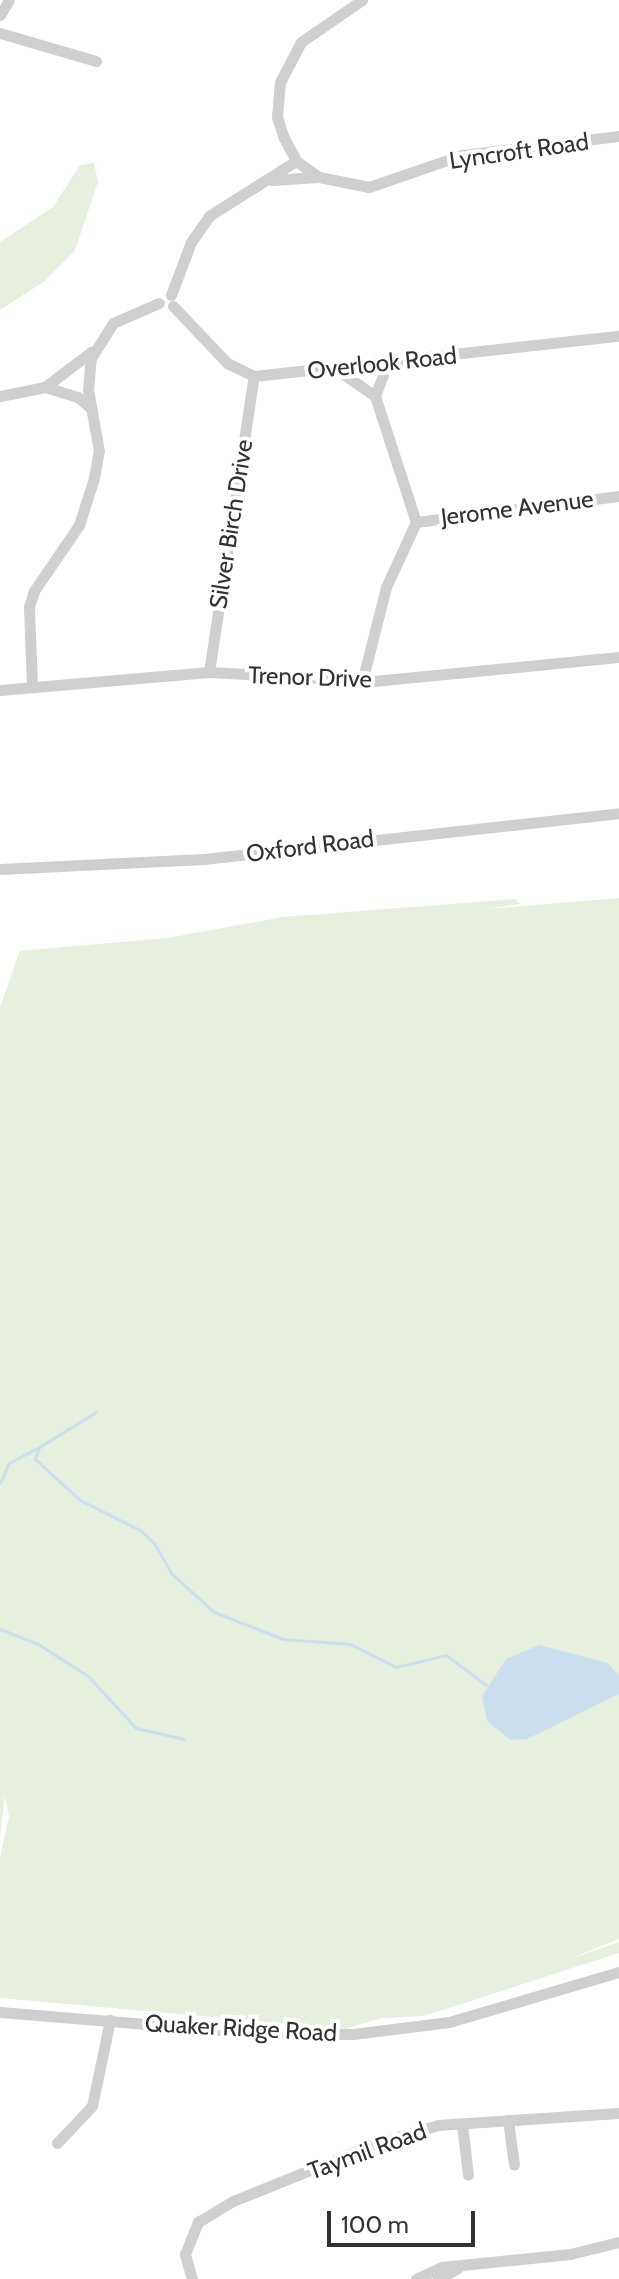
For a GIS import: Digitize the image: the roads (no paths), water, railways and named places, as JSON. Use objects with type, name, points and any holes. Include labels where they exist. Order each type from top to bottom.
[{"type":"street","points":[[0,15],[9,0]]},
{"type":"street","points":[[172,300],[191,242],[209,216],[225,202],[271,180],[296,161],[277,117],[277,95],[291,55],[301,42],[362,0]]},
{"type":"street","points":[[0,33],[96,61]]},
{"type":"street","name":"Lyncroft Road","points":[[296,161],[319,177],[369,187],[462,155],[619,136]]},
{"type":"street","points":[[271,180],[319,177]]},
{"type":"street","points":[[0,396],[45,387],[94,348],[119,319],[172,300]]},
{"type":"street","points":[[172,300],[227,363],[254,376]]},
{"type":"street","name":"Overlook Road","points":[[254,376],[619,336]]},
{"type":"street","points":[[32,686],[29,607],[46,569],[84,511],[99,451],[87,375],[94,348]]},
{"type":"street","points":[[375,396],[388,362]]},
{"type":"street","points":[[335,368],[375,396],[416,522],[386,587],[362,682]]},
{"type":"street","name":"Silver Birch Drive","points":[[209,672],[254,376]]},
{"type":"street","points":[[45,387],[78,397],[92,409]]},
{"type":"street","name":"Jerome Avenue","points":[[416,522],[619,496]]},
{"type":"street","name":"Trenor Drive","points":[[0,690],[209,672],[362,682],[619,657]]},
{"type":"street","name":"Oxford Road","points":[[0,869],[204,859],[619,813]]},
{"type":"street","name":"Quaker Ridge Road","points":[[0,2012],[265,2034],[353,2034],[449,2022],[619,1972]]},
{"type":"street","points":[[57,2143],[92,2106],[110,2020]]},
{"type":"street","name":"Taymil Road","points":[[192,2279],[187,2244],[198,2222],[233,2201],[414,2130],[619,2113]]},
{"type":"street","points":[[508,2120],[514,2165]]},
{"type":"street","points":[[462,2124],[468,2175]]},
{"type":"street","points":[[416,2279],[466,2263],[570,2254],[619,2242]]},
{"type":"street","points":[[438,2279],[466,2263]]},
{"type":"water","points":[[539,1645],[608,1663],[619,1676],[619,1694],[527,1739],[511,1740],[487,1721],[482,1696],[506,1659]]},
{"type":"waterway","points":[[96,1412],[39,1447],[35,1459],[80,1500],[140,1530],[154,1543],[172,1574],[214,1612],[283,1639],[350,1644],[396,1667],[446,1655],[486,1685]]},
{"type":"waterway","points":[[0,1483],[9,1463],[39,1447]]},
{"type":"waterway","points":[[0,1629],[38,1644],[88,1676],[136,1728],[184,1739]]}]
